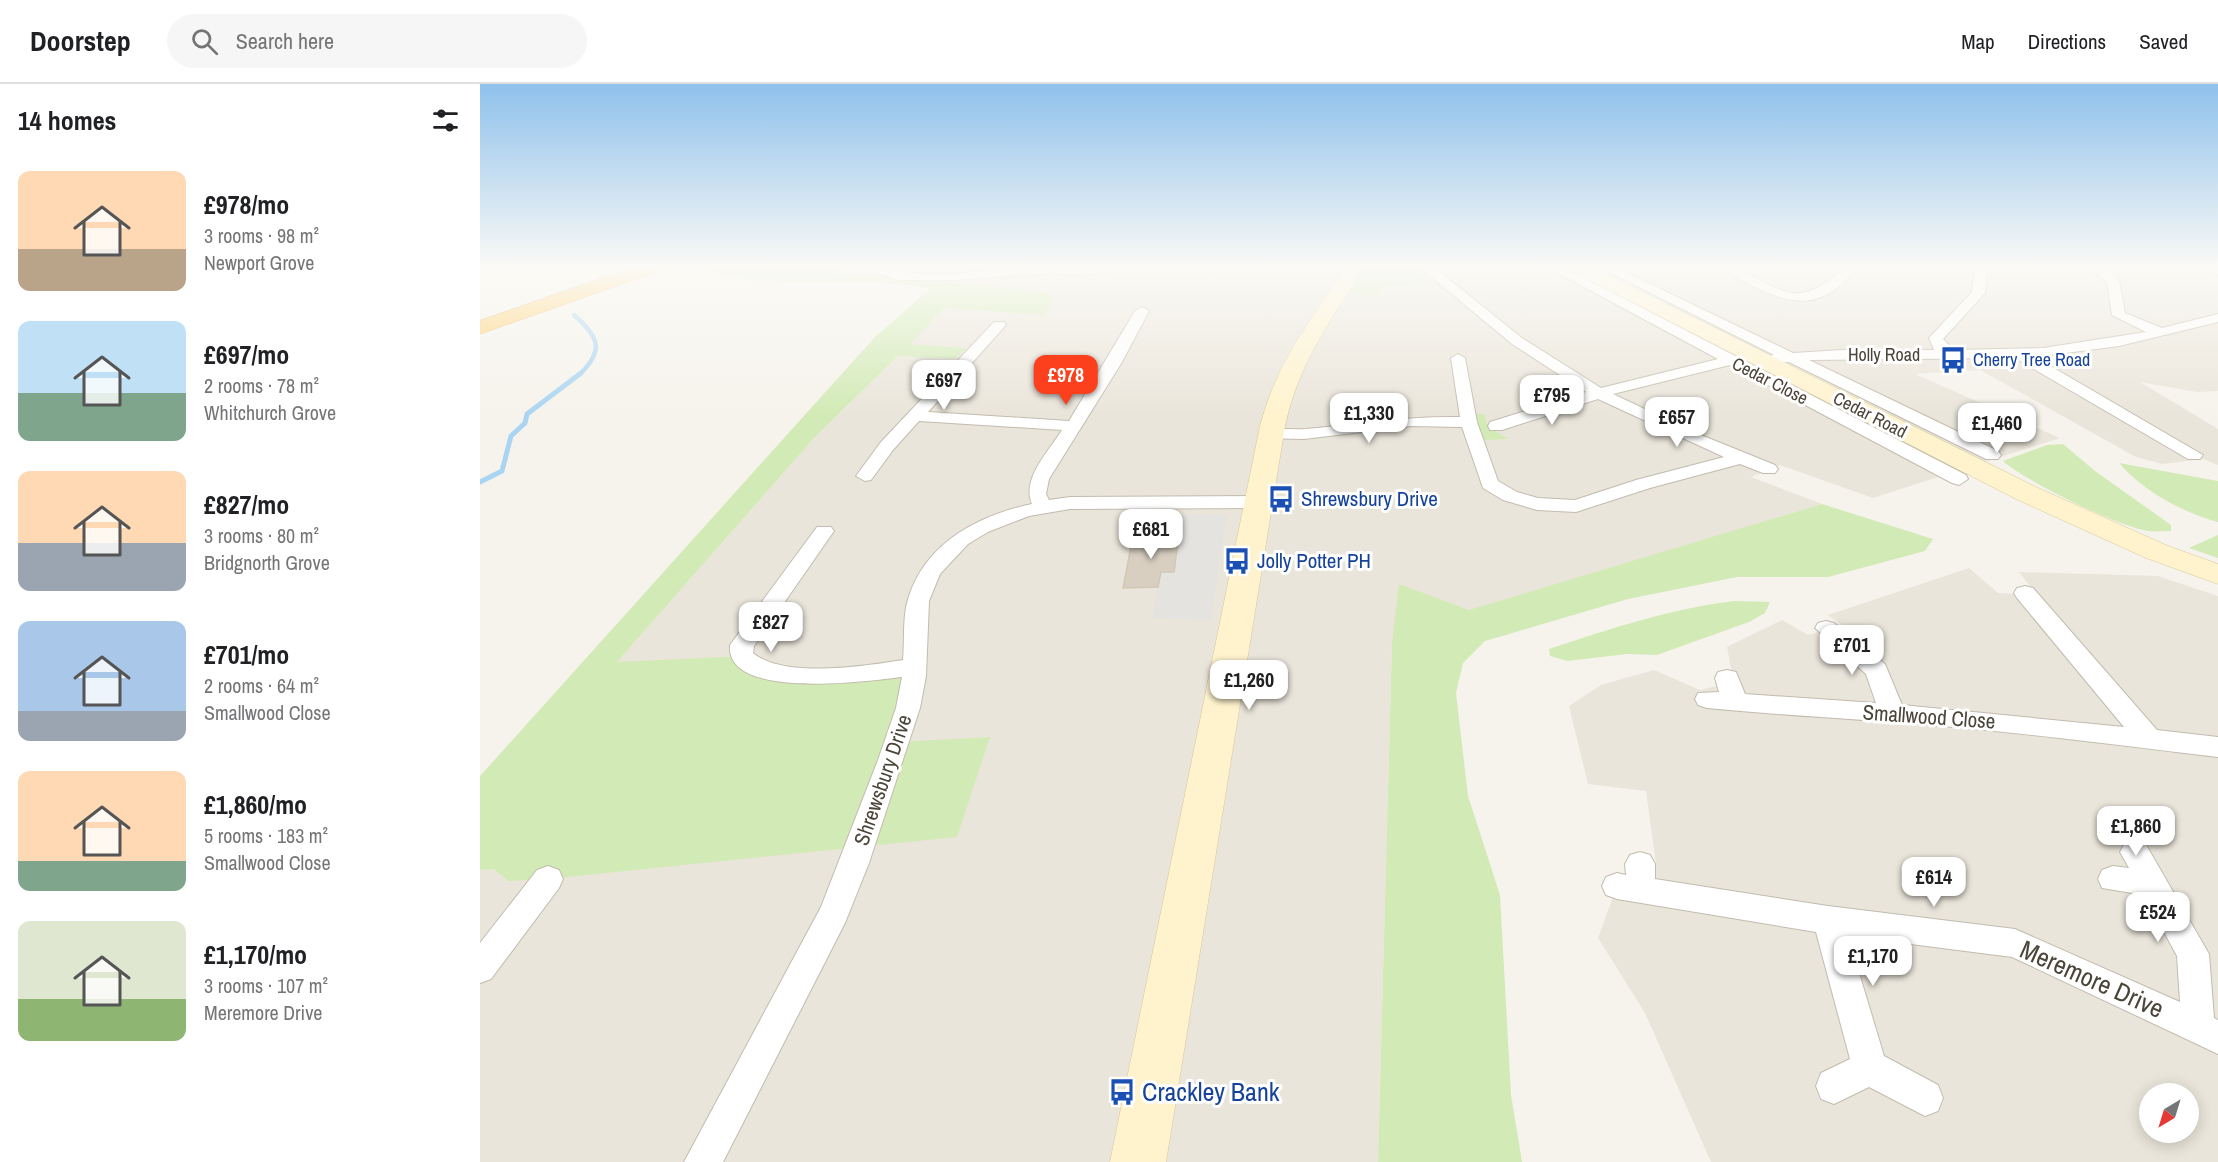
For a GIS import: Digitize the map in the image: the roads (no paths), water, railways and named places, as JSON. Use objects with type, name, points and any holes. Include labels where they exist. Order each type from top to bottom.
[{"type":"highway","points":[[480,328],[516,315]]},
{"type":"street","points":[[1042,506],[1037,494],[1040,479],[1114,362],[1140,315]]},
{"type":"street","points":[[1138,1162],[1260,502],[1270,434],[1280,396],[1298,354],[1323,315]]},
{"type":"street","points":[[1485,315],[1521,345],[1599,393],[1769,469]]},
{"type":"street","name":"Cedar Close","points":[[1657,315],[1730,361],[1951,482]]},
{"type":"street","name":"Cedar Road","points":[[1674,315],[2026,493],[2157,552],[2218,575]]},
{"type":"street","points":[[1693,315],[1792,357],[1979,452]]},
{"type":"street","points":[[1951,355],[1939,346],[1936,338],[1957,315]]},
{"type":"street","points":[[2120,315],[2161,333]]},
{"type":"street","name":"Holly Road","points":[[1763,361],[1792,357],[2018,354],[2101,346],[2218,318]]},
{"type":"street","points":[[865,476],[887,446],[999,325]]},
{"type":"street","points":[[2018,354],[2189,452],[2163,450]]},
{"type":"street","points":[[1458,357],[1469,422],[1491,484],[1510,496],[1538,504],[1576,506],[1643,484],[1741,458]]},
{"type":"street","points":[[1502,422],[1599,393],[1730,361]]},
{"type":"street","points":[[917,416],[1073,426]]},
{"type":"street","points":[[1270,434],[1304,434],[1411,421],[1469,422]]},
{"type":"street","name":"Shrewsbury Drive","points":[[704,1162],[834,913],[909,705],[919,596],[945,553],[972,531],[1002,517],[1042,506],[1070,503],[1260,502]]},
{"type":"street","points":[[824,531],[742,645],[741,656],[747,665],[772,674],[860,675],[914,667]]},
{"type":"street","points":[[2025,593],[2150,740]]},
{"type":"street","points":[[1826,628],[1877,670],[1892,713]]},
{"type":"street","points":[[1727,678],[1735,702]]},
{"type":"street","name":"Smallwood Close","points":[[1707,699],[1801,709],[1892,713],[2218,747]]},
{"type":"street","points":[[2135,852],[2193,954],[2208,1032]]},
{"type":"street","points":[[480,968],[548,879]]},
{"type":"street","points":[[2113,879],[2153,883]]},
{"type":"street","name":"Meremore Drive","points":[[1633,880],[1828,920],[2015,943],[2208,1032]]},
{"type":"street","points":[[1828,920],[1870,1068],[1925,1098]]},
{"type":"street","points":[[1834,1086],[1870,1068]]},
{"type":"waterway","points":[[574,315],[589,330],[596,344],[593,358],[580,374]]},
{"type":"waterway","points":[[480,482],[502,471],[511,436],[525,423],[527,414],[580,374]]},
{"type":"place","name":"Cherry Tree Road","points":[[1953,360]]},
{"type":"place","name":"Shrewsbury Drive","points":[[1281,499]]},
{"type":"place","name":"Jolly Potter PH","points":[[1237,561]]},
{"type":"place","name":"Crackley Bank","points":[[1122,1092]]}]
